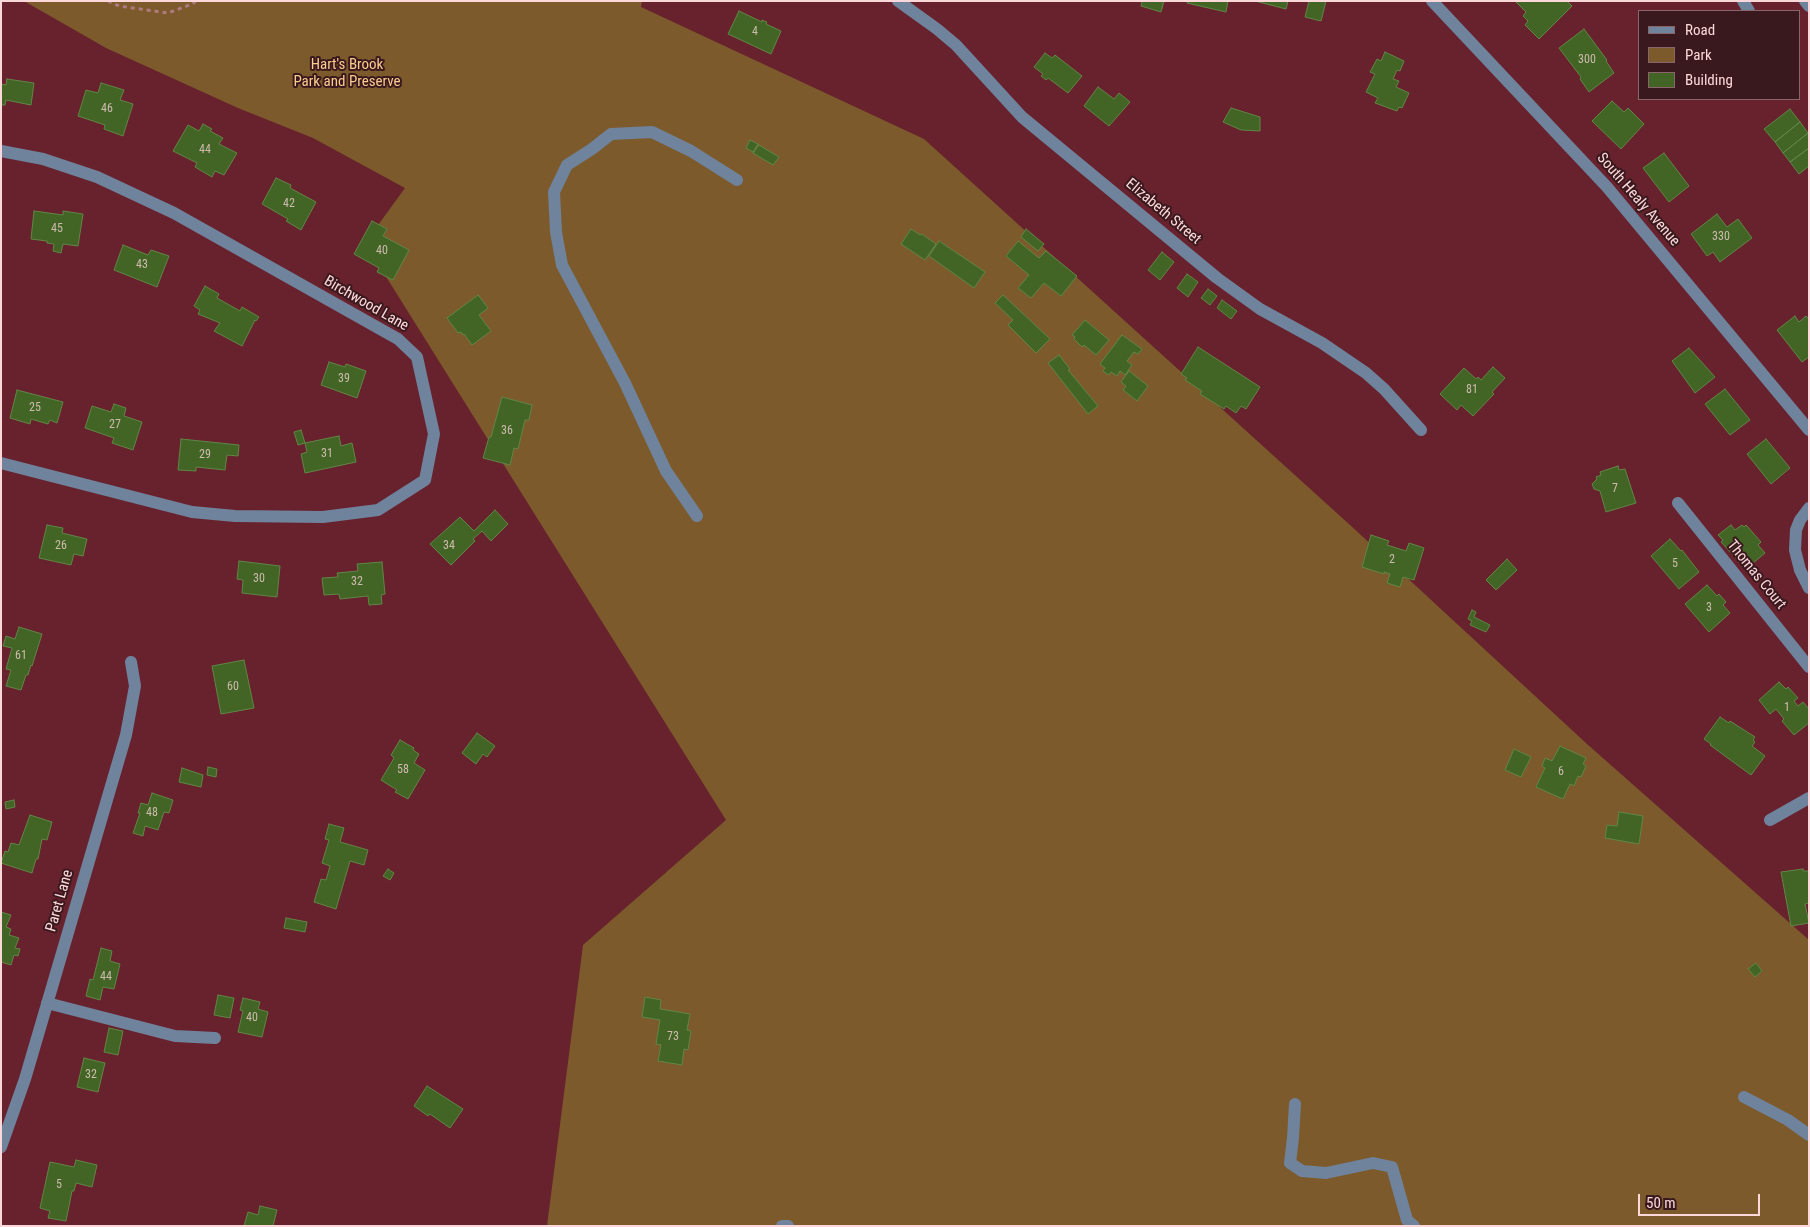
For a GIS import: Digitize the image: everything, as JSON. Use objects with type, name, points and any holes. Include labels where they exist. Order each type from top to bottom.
[{"type":"street","name":"Elizabeth Street","points":[[898,1],[956,45],[1022,117],[1217,278],[1260,309],[1322,343],[1366,374],[1384,389],[1421,430]]},
{"type":"street","name":"South Healy Avenue","points":[[1432,1],[1627,210],[1809,430]]},
{"type":"street","points":[[1805,1],[1809,6]]},
{"type":"street","points":[[697,516],[666,471],[625,383],[562,265],[556,232],[554,192],[566,165],[592,150],[610,134],[652,132],[691,151],[737,180]]},
{"type":"street","name":"Birchwood Lane","points":[[1,151],[43,159],[97,177],[165,209],[398,339],[417,357],[434,434],[425,480],[378,510],[323,517],[235,516],[192,512],[1,463]]},
{"type":"street","name":"Thomas Court","points":[[1678,503],[1809,667]]},
{"type":"street","points":[[1809,508],[1800,520],[1795,540],[1796,559],[1809,588]]},
{"type":"street","name":"Paret Lane","points":[[1,1147],[25,1079],[126,735],[135,686],[132,662]]},
{"type":"street","points":[[1770,820],[1809,798]]},
{"type":"street","points":[[47,1003],[175,1036],[214,1038]]},
{"type":"street","points":[[1744,1097],[1788,1120],[1809,1135]]},
{"type":"street","points":[[1294,1104],[1290,1163],[1302,1171],[1326,1173],[1373,1163],[1392,1167],[1407,1220],[1414,1226]]},
{"type":"street","points":[[782,1226],[788,1226]]},
{"type":"path","points":[[108,1],[119,6],[168,13],[196,1]]},
{"type":"green space","name":"Hart's Brook Park and Preserve","points":[[24,1],[642,1],[641,7],[924,139],[1350,525],[1587,744],[1809,940],[1809,1226],[547,1226],[583,945],[726,820],[365,243],[405,188],[313,138],[238,108],[106,48]]},
{"type":"building","points":[[1142,1],[1164,1],[1161,12],[1141,6]]},
{"type":"building","points":[[1188,1],[1228,1],[1226,12],[1187,3]]},
{"type":"building","points":[[1255,1],[1288,1],[1286,9]]},
{"type":"building","points":[[1309,1],[1326,1],[1321,21],[1305,17]]},
{"type":"building","points":[[1515,1],[1567,1],[1572,6],[1539,39],[1525,25],[1528,21],[1523,16],[1526,12]]},
{"type":"building","points":[[739,11],[762,22],[762,20],[767,22],[766,24],[781,31],[771,54],[728,34]]},
{"type":"building","points":[[1584,29],[1607,60],[1614,73],[1589,92],[1580,79],[1581,77],[1559,48]]},
{"type":"building","points":[[1385,52],[1404,61],[1400,71],[1397,70],[1393,79],[1399,81],[1396,87],[1409,93],[1402,108],[1399,107],[1397,111],[1375,103],[1378,98],[1366,92],[1375,74],[1370,72],[1377,59],[1381,61]]},
{"type":"building","points":[[1045,53],[1052,58],[1055,55],[1082,76],[1068,93],[1048,78],[1046,80],[1041,76],[1043,74],[1034,67]]},
{"type":"building","points":[[7,79],[34,83],[31,105],[6,100],[5,105],[1,105],[1,84],[6,85]]},
{"type":"building","points":[[101,83],[124,90],[120,100],[133,104],[123,136],[104,129],[105,125],[78,116],[86,90],[98,93]]},
{"type":"building","points":[[1098,87],[1114,99],[1119,93],[1130,102],[1109,126],[1084,106]]},
{"type":"building","points":[[1612,101],[1624,112],[1628,108],[1644,124],[1621,149],[1592,121]]},
{"type":"building","points":[[1231,108],[1260,117],[1260,131],[1241,130],[1223,122]]},
{"type":"building","points":[[1790,109],[1800,122],[1775,142],[1764,129]]},
{"type":"building","points":[[1800,122],[1808,133],[1783,153],[1775,142]]},
{"type":"building","points":[[203,124],[212,129],[210,131],[223,138],[219,144],[237,153],[224,175],[215,171],[212,177],[195,167],[197,163],[173,151],[188,125],[199,131]]},
{"type":"building","points":[[1808,133],[1809,148],[1790,162],[1783,153]]},
{"type":"building","points":[[750,140],[758,144],[753,152],[746,148]]},
{"type":"building","points":[[759,145],[779,157],[773,165],[753,153]]},
{"type":"building","points":[[1809,148],[1809,166],[1799,174],[1790,162]]},
{"type":"building","points":[[1664,153],[1689,186],[1669,202],[1643,168]]},
{"type":"building","points":[[276,178],[291,185],[290,188],[316,202],[301,230],[286,221],[288,219],[262,204]]},
{"type":"building","points":[[34,211],[63,215],[63,211],[83,214],[78,246],[63,244],[61,253],[53,251],[54,244],[31,239]]},
{"type":"building","points":[[1717,214],[1727,227],[1738,219],[1752,238],[1720,262],[1713,252],[1707,256],[1691,234]]},
{"type":"building","points":[[372,221],[387,229],[383,236],[409,250],[393,280],[377,272],[379,268],[354,254]]},
{"type":"building","points":[[911,229],[936,244],[925,260],[901,244]]},
{"type":"building","points":[[1026,229],[1044,244],[1038,251],[1021,237]]},
{"type":"building","points":[[939,241],[985,272],[974,288],[929,256]]},
{"type":"building","points":[[1018,241],[1039,258],[1046,251],[1077,276],[1061,296],[1044,283],[1031,298],[1018,288],[1029,275],[1006,256]]},
{"type":"building","points":[[123,245],[148,255],[151,250],[169,256],[157,287],[114,270]]},
{"type":"building","points":[[1162,252],[1174,262],[1160,280],[1148,270]]},
{"type":"building","points":[[1187,274],[1198,282],[1188,297],[1177,288]]},
{"type":"building","points":[[205,286],[219,294],[217,298],[240,311],[242,307],[259,317],[255,320],[242,346],[214,331],[220,323],[198,314],[200,310],[194,306]]},
{"type":"building","points":[[1208,289],[1217,296],[1210,305],[1201,298]]},
{"type":"building","points":[[478,295],[488,308],[479,315],[491,331],[472,345],[464,334],[458,333],[447,318]]},
{"type":"building","points":[[1003,295],[1050,339],[1036,353],[1008,325],[1013,320],[995,303]]},
{"type":"building","points":[[1222,300],[1237,311],[1231,319],[1217,308]]},
{"type":"building","points":[[1795,316],[1799,322],[1806,316],[1809,319],[1809,357],[1802,362],[1777,330]]},
{"type":"building","points":[[1085,320],[1109,340],[1096,355],[1084,345],[1082,347],[1072,335]]},
{"type":"building","points":[[1122,335],[1142,349],[1138,354],[1134,352],[1127,361],[1132,365],[1125,375],[1120,371],[1117,376],[1111,372],[1109,375],[1103,371],[1105,368],[1100,364]]},
{"type":"building","points":[[1198,347],[1260,387],[1246,409],[1241,406],[1236,413],[1226,406],[1224,409],[1200,394],[1202,391],[1185,380],[1187,378],[1181,374]]},
{"type":"building","points":[[1689,348],[1715,377],[1695,393],[1672,361]]},
{"type":"building","points":[[1059,355],[1070,369],[1068,370],[1098,406],[1088,414],[1048,363]]},
{"type":"building","points":[[329,362],[345,367],[346,364],[366,371],[357,398],[321,385]]},
{"type":"building","points":[[1493,367],[1505,378],[1492,392],[1494,394],[1473,416],[1461,405],[1457,410],[1440,394],[1464,368],[1476,379],[1478,377],[1481,380]]},
{"type":"building","points":[[1129,371],[1148,386],[1137,401],[1123,390],[1126,386],[1121,382]]},
{"type":"building","points":[[1725,389],[1750,420],[1730,435],[1705,404]]},
{"type":"building","points":[[17,390],[63,402],[57,423],[50,420],[48,424],[31,419],[30,424],[10,418]]},
{"type":"building","points":[[502,397],[532,405],[529,420],[525,420],[518,449],[514,448],[510,465],[483,458]]},
{"type":"building","points":[[114,404],[126,408],[124,416],[142,422],[133,450],[112,443],[114,438],[85,428],[92,406],[111,412]]},
{"type":"building","points":[[301,430],[305,443],[298,445],[294,432]]},
{"type":"building","points":[[339,436],[341,446],[352,443],[356,462],[305,473],[301,454],[307,452],[305,443]]},
{"type":"building","points":[[181,439],[239,445],[238,456],[227,455],[225,470],[196,467],[196,471],[178,470]]},
{"type":"building","points":[[1766,439],[1790,468],[1771,484],[1747,454]]},
{"type":"building","points":[[1618,466],[1619,470],[1625,469],[1636,503],[1606,512],[1600,491],[1594,489],[1592,484],[1597,479],[1596,477],[1601,475],[1600,472]]},
{"type":"building","points":[[495,510],[508,524],[491,541],[482,531],[473,539],[475,541],[451,565],[430,544],[460,517],[474,531]]},
{"type":"building","points":[[47,525],[63,528],[62,533],[87,539],[83,556],[74,554],[71,565],[39,558]]},
{"type":"building","points":[[1731,525],[1735,530],[1742,525],[1744,527],[1746,525],[1761,542],[1758,545],[1765,553],[1746,569],[1721,542],[1723,540],[1718,535]]},
{"type":"building","points":[[1371,535],[1389,541],[1387,545],[1406,551],[1409,543],[1424,548],[1414,580],[1403,577],[1400,587],[1387,583],[1390,574],[1362,567]]},
{"type":"building","points":[[1670,539],[1682,550],[1699,572],[1679,589],[1651,556]]},
{"type":"building","points":[[1507,559],[1517,570],[1496,590],[1486,580]]},
{"type":"building","points":[[239,561],[280,566],[277,597],[242,593],[243,580],[237,579]]},
{"type":"building","points":[[382,562],[385,594],[381,595],[382,604],[369,605],[368,596],[340,599],[339,594],[324,595],[322,578],[338,577],[337,573],[358,571],[357,564]]},
{"type":"building","points":[[1707,585],[1717,596],[1719,594],[1726,602],[1723,605],[1730,613],[1709,632],[1685,604]]},
{"type":"building","points":[[1472,610],[1476,612],[1474,617],[1490,625],[1486,632],[1470,625],[1472,621],[1468,619]]},
{"type":"building","points":[[19,627],[42,634],[32,666],[28,675],[26,675],[21,690],[6,686],[11,670],[6,669],[12,648],[3,646],[6,636],[15,639]]},
{"type":"building","points":[[244,660],[254,708],[221,714],[212,666]]},
{"type":"building","points":[[1779,682],[1786,689],[1788,687],[1798,698],[1794,701],[1798,706],[1803,702],[1809,709],[1809,723],[1794,735],[1782,721],[1784,719],[1776,709],[1770,714],[1759,700]]},
{"type":"building","points":[[1720,717],[1755,737],[1753,740],[1755,742],[1752,746],[1765,756],[1751,775],[1704,739]]},
{"type":"building","points":[[477,733],[495,746],[487,757],[483,754],[476,764],[462,753]]},
{"type":"building","points":[[400,740],[414,748],[413,750],[419,754],[414,763],[425,770],[408,799],[395,792],[397,790],[381,780],[394,758],[391,755]]},
{"type":"building","points":[[1560,746],[1586,758],[1583,764],[1586,766],[1581,777],[1578,776],[1574,786],[1570,784],[1563,799],[1536,787],[1545,768],[1542,766],[1545,758],[1552,761]]},
{"type":"building","points":[[1514,749],[1531,757],[1521,777],[1505,770]]},
{"type":"building","points":[[208,767],[217,769],[216,777],[207,775]]},
{"type":"building","points":[[182,768],[203,775],[201,787],[179,782]]},
{"type":"building","points":[[152,793],[173,800],[169,813],[164,812],[158,830],[145,826],[143,836],[133,833],[140,813],[138,813],[141,803],[148,805]]},
{"type":"building","points":[[14,800],[15,807],[6,809],[5,802]]},
{"type":"building","points":[[1619,812],[1643,816],[1639,844],[1605,838],[1607,825],[1617,826]]},
{"type":"building","points":[[30,815],[52,822],[47,840],[42,839],[38,859],[36,859],[32,873],[1,863],[5,851],[8,852],[11,843],[19,845]]},
{"type":"building","points":[[329,824],[344,828],[340,842],[368,850],[364,865],[350,861],[336,909],[314,902],[321,879],[326,880],[330,866],[322,863],[329,840],[325,839]]},
{"type":"building","points":[[388,869],[394,873],[390,880],[383,876]]},
{"type":"building","points":[[1803,869],[1803,871],[1809,871],[1809,903],[1805,904],[1809,923],[1791,926],[1781,872]]},
{"type":"building","points":[[1,912],[11,915],[6,927],[11,929],[9,935],[19,938],[15,948],[20,949],[18,956],[14,955],[11,965],[1,962]]},
{"type":"building","points":[[286,918],[307,922],[305,932],[284,928]]},
{"type":"building","points":[[101,948],[112,951],[110,961],[120,964],[114,989],[103,987],[100,1000],[86,996],[90,979],[93,980]]},
{"type":"building","points":[[1756,963],[1762,971],[1755,977],[1748,969]]},
{"type":"building","points":[[218,995],[234,998],[230,1018],[214,1015]]},
{"type":"building","points":[[645,997],[661,1000],[660,1009],[690,1014],[687,1030],[691,1031],[688,1050],[684,1049],[682,1065],[658,1061],[661,1045],[656,1044],[660,1020],[642,1017]]},
{"type":"building","points":[[243,998],[260,1002],[258,1009],[268,1012],[262,1037],[238,1032],[243,1011],[240,1010]]},
{"type":"building","points":[[109,1028],[123,1031],[118,1055],[104,1052]]},
{"type":"building","points":[[84,1058],[105,1063],[98,1092],[77,1087]]},
{"type":"building","points":[[427,1086],[463,1109],[450,1128],[430,1114],[428,1116],[414,1106]]},
{"type":"building","points":[[76,1160],[97,1165],[92,1187],[76,1183],[74,1191],[72,1191],[66,1221],[48,1218],[50,1211],[40,1208],[50,1162],[74,1167]]},
{"type":"building","points":[[260,1206],[277,1210],[273,1226],[244,1226],[248,1212],[258,1215]]}]
